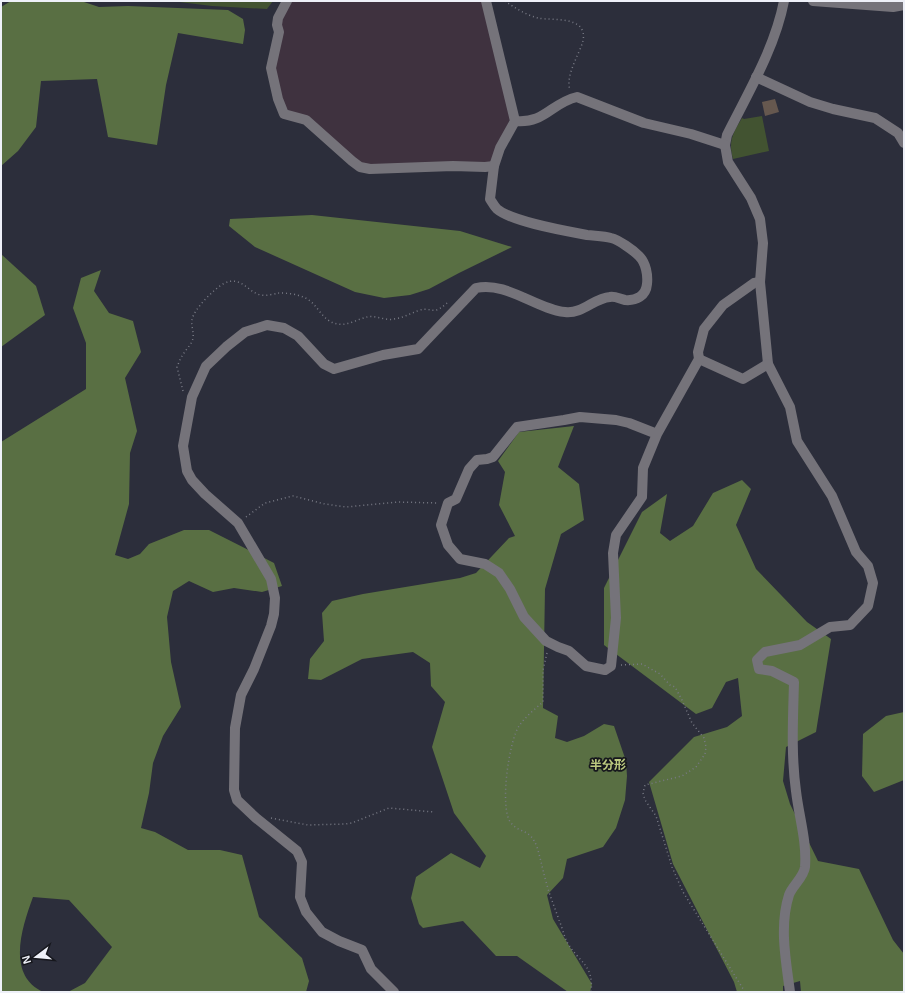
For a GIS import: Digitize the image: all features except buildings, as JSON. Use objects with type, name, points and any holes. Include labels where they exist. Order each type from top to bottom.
[{"type":"street","points":[[287,1],[278,18],[277,25],[279,32],[271,68],[278,99],[284,114],[306,120],[360,167],[370,169],[494,166]]},
{"type":"street","points":[[394,992],[371,969],[362,950],[339,941],[322,932],[306,912],[300,898],[302,862],[297,851],[236,800],[234,790],[235,728],[240,695],[254,669],[271,626],[274,614],[275,598],[271,579],[238,522],[205,494],[192,480],[187,471],[183,446],[192,397],[206,366],[245,332],[267,325],[284,328],[298,336],[324,364],[334,369],[383,356],[418,349],[476,288],[485,286],[498,288],[551,309],[566,313],[588,308],[601,299],[611,296],[625,300],[635,299],[640,297],[645,292],[647,286],[646,269],[641,258],[633,250],[612,238],[588,235],[542,225],[512,216],[497,208],[490,199],[494,166],[500,148],[514,121],[486,1]]},
{"type":"street","points":[[784,1],[781,19],[756,77],[727,135],[725,145],[728,162],[751,198],[760,219],[763,242],[760,282],[768,364],[790,407],[797,441],[832,496],[856,552],[868,566],[873,583],[868,606],[850,625],[830,627],[800,645],[765,652],[757,660],[759,669],[772,671],[794,682],[792,752],[796,791],[805,840],[805,869],[789,894],[784,915],[785,947],[790,992]]},
{"type":"street","points":[[813,1],[893,8],[904,5]]},
{"type":"street","points":[[756,77],[810,102],[833,109],[875,118],[898,133],[904,143]]},
{"type":"street","points":[[514,121],[525,122],[540,118],[566,99],[577,97],[644,123],[691,134],[725,145]]},
{"type":"street","points":[[658,434],[629,423],[616,420],[580,417],[517,427],[493,457],[477,460],[469,469],[456,499],[448,503],[441,525],[448,545],[460,559],[485,564],[499,573],[510,589],[524,617],[546,641],[570,651],[586,666],[605,670],[611,666],[616,618],[613,553],[616,535],[642,497],[643,468],[658,434],[699,359],[698,352],[704,329],[723,305],[754,284],[760,282]]},
{"type":"street","points":[[699,359],[743,379],[768,364]]},
{"type":"path","points":[[506,1],[520,11],[537,18],[548,20],[564,19],[573,22],[580,27],[583,32],[583,40],[569,79],[569,86],[573,98]]},
{"type":"path","points":[[191,403],[184,393],[177,367],[193,338],[192,319],[196,310],[211,294],[224,284],[236,282],[244,284],[256,294],[262,295],[281,293],[303,296],[310,300],[329,321],[338,324],[374,316],[392,320],[421,310],[433,311],[441,309],[451,300]]},
{"type":"path","points":[[238,522],[265,503],[293,496],[325,504],[346,507],[398,502],[448,503]]},
{"type":"path","points":[[549,642],[543,670],[543,702],[518,726],[512,745],[506,775],[505,806],[512,824],[531,835],[536,844],[542,862],[547,886],[567,942],[590,972],[592,984],[591,992]]},
{"type":"path","points":[[611,666],[642,664],[660,674],[675,687],[692,723],[704,738],[706,747],[705,754],[696,767],[682,776],[645,785],[643,793],[645,800],[656,816],[672,867],[683,892],[745,992]]},
{"type":"path","points":[[252,814],[308,825],[352,823],[389,808],[434,812]]},
{"type":"shaded area","points":[[290,1],[483,1],[510,119],[493,161],[486,163],[364,164],[353,158],[307,117],[285,109],[274,67],[280,25]]},
{"type":"green space","points":[[11,1],[81,1],[99,7],[128,6],[228,10],[243,19],[245,30],[243,44],[178,33],[166,85],[157,145],[108,137],[97,79],[41,81],[36,127],[18,151],[1,166],[1,7]]},
{"type":"green space","points":[[171,1],[273,1],[267,9],[212,6]]},
{"type":"green space","points":[[762,116],[769,151],[733,159],[731,147],[732,137],[742,118]]},
{"type":"green space","points":[[312,215],[460,231],[512,247],[429,289],[410,295],[384,298],[355,292],[255,247],[229,226],[230,219]]},
{"type":"green space","points":[[1,254],[36,286],[45,315],[1,347]]},
{"type":"green space","points":[[101,270],[94,291],[109,313],[133,321],[141,352],[125,378],[137,431],[130,453],[129,504],[115,555],[128,559],[140,554],[149,544],[184,530],[209,530],[274,563],[282,586],[262,592],[234,588],[213,592],[189,581],[173,591],[167,617],[171,662],[181,707],[163,736],[153,763],[149,793],[141,828],[155,832],[188,850],[220,850],[242,855],[259,917],[302,958],[309,981],[306,992],[68,992],[85,983],[112,947],[69,900],[33,897],[22,936],[20,949],[21,962],[24,974],[31,984],[43,992],[1,992],[1,442],[86,389],[86,343],[73,308],[81,278]]},
{"type":"green space","points":[[574,426],[558,467],[579,484],[584,520],[561,534],[545,589],[543,708],[558,716],[555,738],[567,742],[584,736],[604,724],[614,726],[626,761],[627,776],[625,800],[616,828],[603,847],[567,859],[563,878],[547,895],[553,919],[592,984],[590,992],[568,992],[517,956],[496,956],[463,921],[423,928],[419,924],[411,898],[416,877],[451,853],[480,868],[486,856],[454,813],[432,747],[445,702],[431,686],[430,663],[413,652],[362,659],[321,680],[308,679],[310,659],[324,641],[322,613],[332,601],[363,594],[460,578],[476,573],[509,538],[515,536],[499,505],[505,472],[498,461],[519,432]]},
{"type":"green space","points":[[742,480],[751,489],[736,525],[756,569],[807,622],[831,639],[816,732],[786,747],[783,781],[790,804],[818,861],[859,869],[893,940],[904,954],[904,992],[801,992],[800,981],[783,986],[783,992],[737,992],[734,982],[673,864],[649,782],[694,737],[727,727],[742,716],[738,678],[726,682],[712,708],[696,714],[604,645],[604,588],[642,512],[667,494],[660,533],[670,541],[693,526],[713,493]]},
{"type":"green space","points":[[904,712],[904,780],[874,792],[862,776],[863,734],[886,716]]},
{"type":"district","name":"半分形","points":[[608,765]]}]
